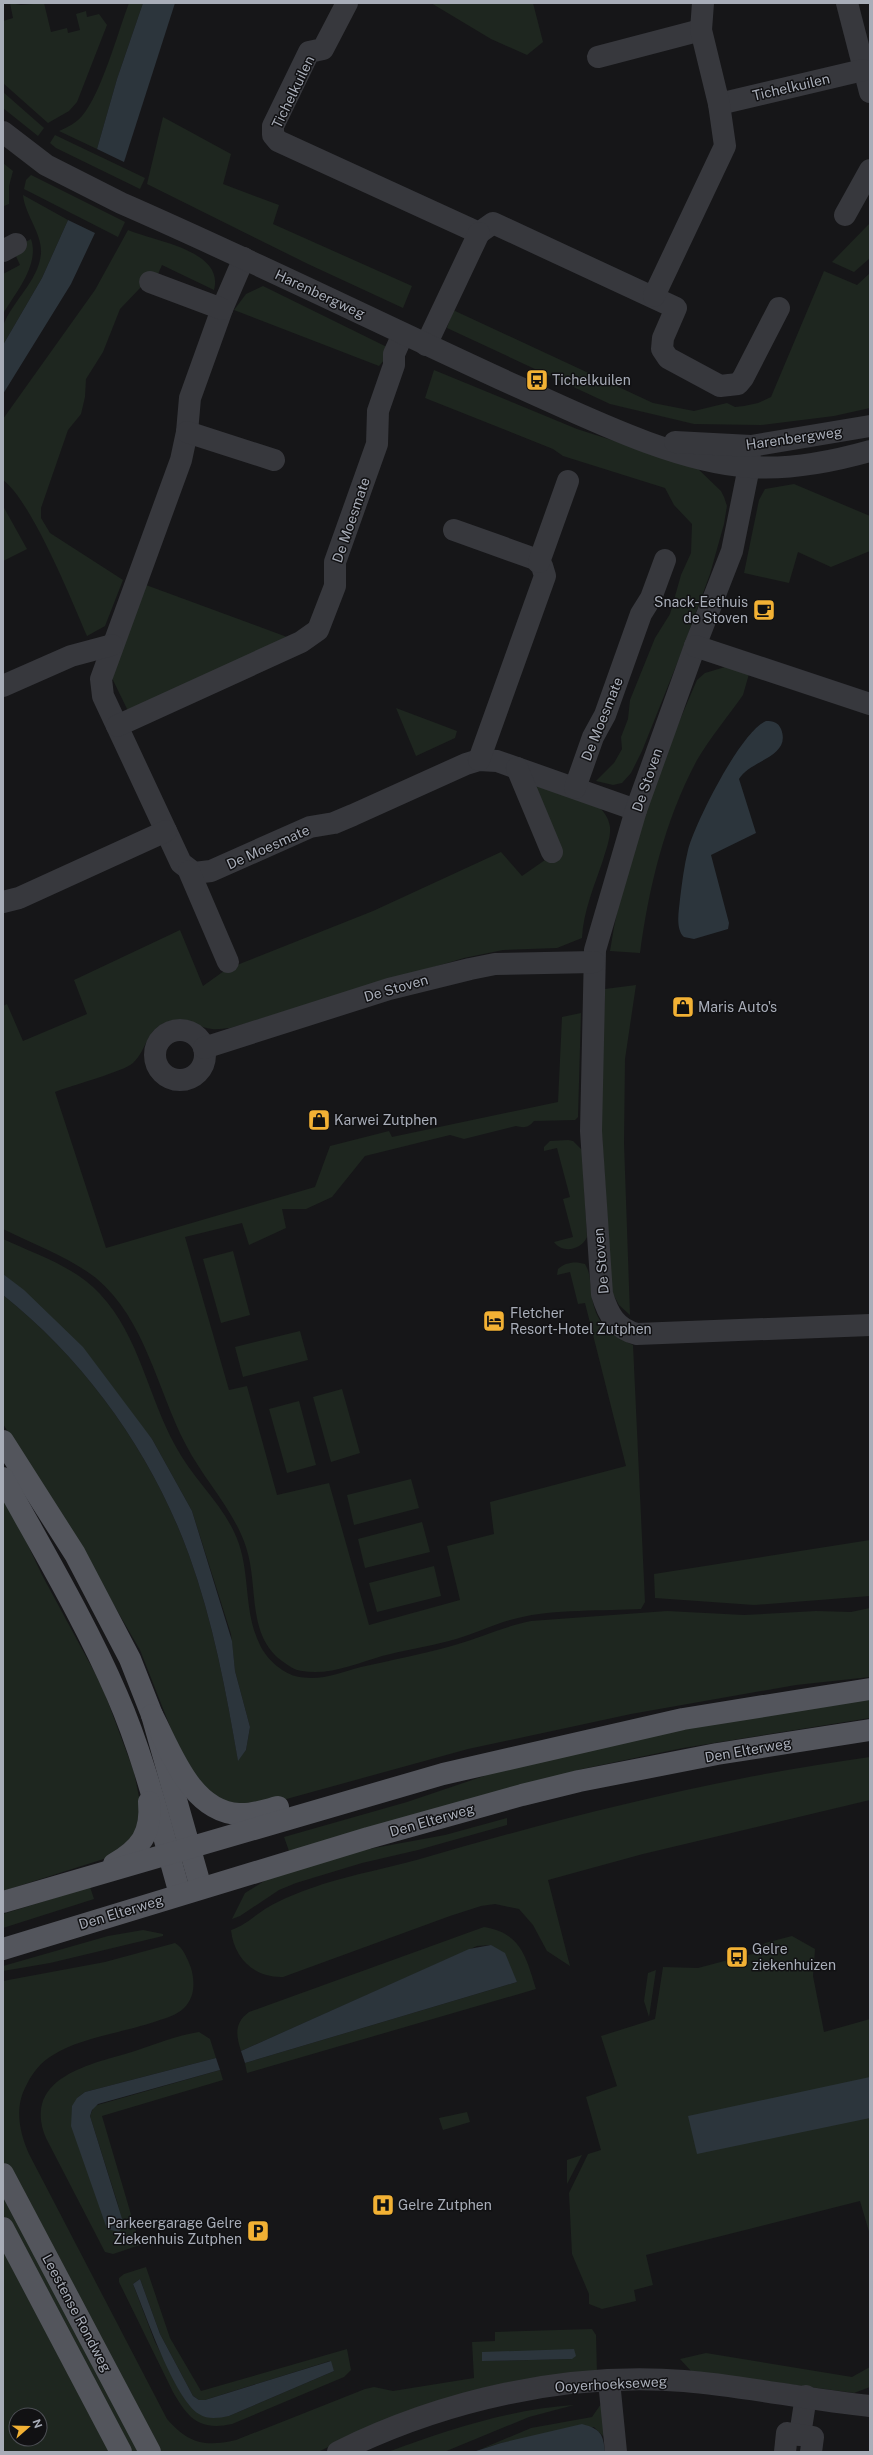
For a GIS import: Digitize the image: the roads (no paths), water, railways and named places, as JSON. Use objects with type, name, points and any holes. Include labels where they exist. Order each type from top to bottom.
[{"type":"main road","points":[[3,1441],[54,1520],[94,1588],[130,1659],[152,1715],[201,1888]]},
{"type":"main road","points":[[3,1478],[101,1661],[125,1713],[180,1894]]},
{"type":"main road","points":[[152,1715],[186,1779],[199,1796],[212,1806],[239,1814],[274,1808],[473,1752],[583,1730],[683,1718],[870,1689]]},
{"type":"main road","points":[[3,1902],[443,1774],[683,1718]]},
{"type":"main road","name":"Den Elterweg","points":[[3,1949],[180,1894],[465,1810],[578,1781],[725,1753],[870,1730]]},
{"type":"main road","points":[[78,1880],[129,1855],[142,1840],[149,1814],[144,1772]]},
{"type":"main road","name":"Leestense Rondweg","points":[[3,2174],[150,2452]]},
{"type":"main road","name":"Leestense Rondweg","points":[[3,2228],[122,2452]]},
{"type":"street","name":"Tichelkuilen","points":[[347,3],[323,49],[309,52],[273,126],[273,135],[278,141],[479,233]]},
{"type":"street","points":[[654,296],[725,146],[719,104],[701,30],[704,3]]},
{"type":"street","points":[[847,3],[863,70],[870,92]]},
{"type":"street","points":[[598,57],[701,30]]},
{"type":"street","name":"Tichelkuilen","points":[[719,104],[863,70]]},
{"type":"street","name":"Harenbergweg","points":[[3,132],[46,165],[71,178],[244,258],[426,345],[608,428],[699,458],[750,457],[870,426]]},
{"type":"street","points":[[845,215],[870,170]]},
{"type":"street","points":[[426,345],[479,233],[493,223],[654,296],[676,308],[663,338],[662,349],[668,358],[720,386],[738,384],[743,378],[779,308]]},
{"type":"street","points":[[228,962],[189,871],[181,863],[117,726],[104,696],[101,684],[112,645],[181,460],[187,432],[190,398],[222,310],[244,258]]},
{"type":"street","points":[[150,282],[222,310]]},
{"type":"street","name":"De Moesmate","points":[[117,726],[301,642],[318,630],[335,586],[335,562],[378,444],[378,411],[394,365],[394,354],[403,334]]},
{"type":"street","points":[[187,432],[274,460]]},
{"type":"street","name":"Harenbergweg","points":[[750,457],[784,468],[824,463],[870,452]]},
{"type":"street","name":"De Stoven","points":[[750,457],[732,551],[694,646],[636,810],[595,950],[591,1131],[602,1294],[606,1308],[614,1321],[626,1332],[637,1334],[870,1325]]},
{"type":"street","points":[[539,562],[568,481]]},
{"type":"street","points":[[454,530],[539,562],[544,571],[544,582],[479,760]]},
{"type":"street","name":"De Moesmate","points":[[575,788],[593,737],[606,715],[641,614],[651,598],[665,560]]},
{"type":"street","points":[[3,686],[71,656],[112,645]]},
{"type":"street","points":[[694,646],[870,704]]},
{"type":"street","name":"De Moesmate","points":[[189,871],[198,874],[211,871],[299,832],[346,818],[466,764],[479,760],[497,761],[636,810]]},
{"type":"street","points":[[517,768],[552,852]]},
{"type":"street","points":[[3,902],[18,898],[166,831]]},
{"type":"street","name":"De Stoven","points":[[204,1048],[389,989],[470,969],[495,964],[594,962]]},
{"type":"street","points":[[610,2381],[616,2452]]},
{"type":"street","name":"Ooyerhoekseweg","points":[[338,2452],[394,2427],[475,2402],[555,2386],[610,2381],[683,2381],[806,2396],[870,2406]]},
{"type":"street","points":[[785,2452],[787,2433],[805,2443],[806,2396]]},
{"type":"place","name":"Tichelkuilen","points":[[537,380]]},
{"type":"place","name":"Snack-Eethuis de Stoven","points":[[764,610]]},
{"type":"place","name":"Maris Auto's","points":[[683,1007]]},
{"type":"place","name":"Karwei Zutphen","points":[[319,1120]]},
{"type":"place","name":"Fletcher Resort-Hotel Zutphen","points":[[494,1321]]},
{"type":"place","name":"Gelre ziekenhuizen","points":[[737,1957]]},
{"type":"place","name":"Gelre Zutphen","points":[[383,2205]]},
{"type":"place","name":"Parkeergarage Gelre Ziekenhuis Zutphen","points":[[258,2231]]}]
